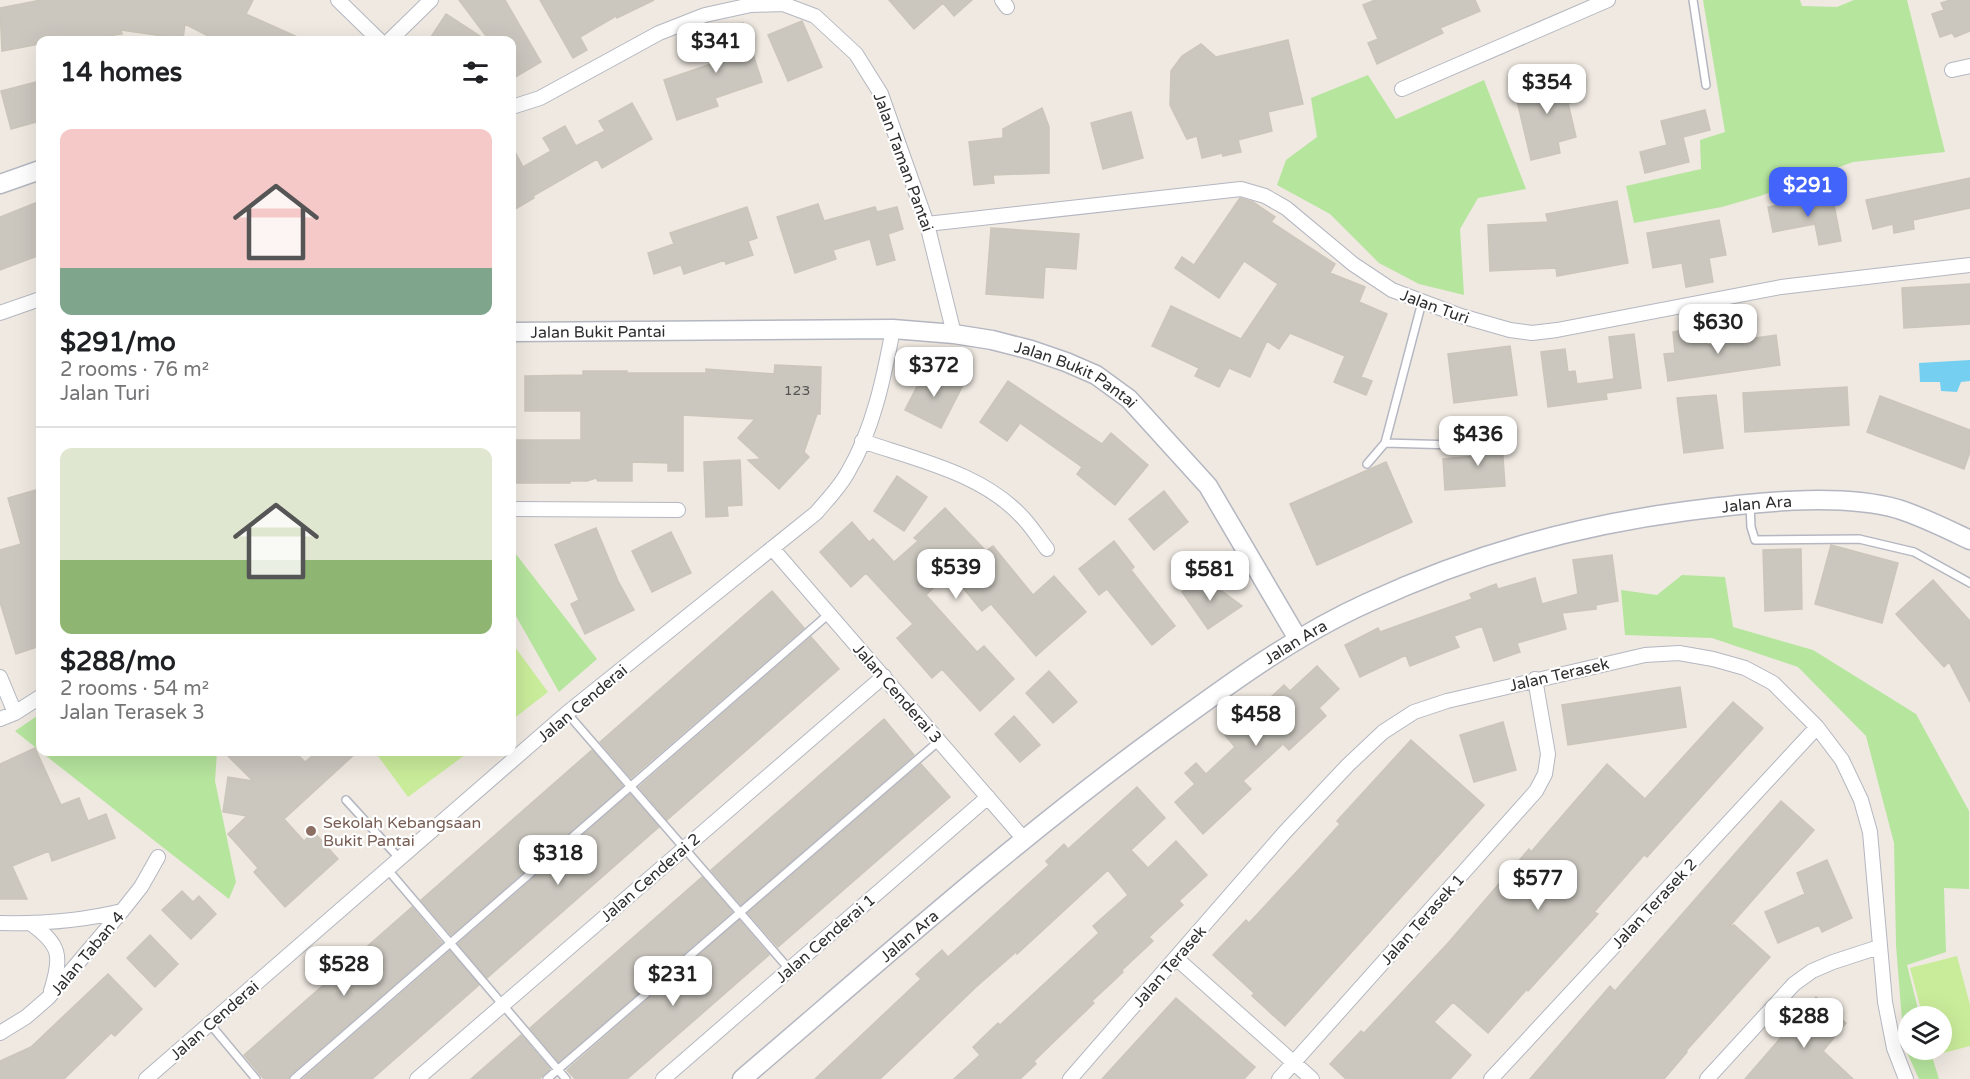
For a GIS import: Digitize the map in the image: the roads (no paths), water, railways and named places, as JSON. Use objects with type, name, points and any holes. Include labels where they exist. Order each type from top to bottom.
[{"type":"street","points":[[338,0],[375,36]]},
{"type":"street","points":[[394,36],[431,0]]},
{"type":"street","points":[[1402,89],[1608,0]]},
{"type":"street","name":"Jalan Taman Pantai","points":[[516,106],[540,98],[659,33],[696,19],[751,5],[783,4],[815,16],[834,31],[856,54],[881,94],[927,224],[954,334]]},
{"type":"street","points":[[1952,70],[1970,66]]},
{"type":"street","points":[[0,184],[36,171]]},
{"type":"street","name":"Jalan Turi","points":[[927,224],[1241,189],[1265,196],[1286,208],[1353,264],[1392,290],[1510,330],[1533,333],[1780,287],[1970,265]]},
{"type":"street","points":[[0,313],[36,301]]},
{"type":"street","name":"Jalan Bukit Pantai","points":[[516,332],[893,329],[954,334],[1031,350],[1066,362],[1096,375],[1129,399],[1208,486],[1298,639]]},
{"type":"street","name":"Jalan Cenderai","points":[[146,1079],[567,713],[816,513],[848,472],[862,441],[882,388],[893,329]]},
{"type":"street","points":[[862,441],[960,475],[994,493],[1024,518],[1047,549]]},
{"type":"street","name":"Jalan Ara","points":[[742,1079],[1023,838],[1114,768],[1229,684],[1298,639],[1364,604],[1460,563],[1540,538],[1644,517],[1750,503],[1827,501],[1875,504],[1922,518],[1970,540]]},
{"type":"street","points":[[516,509],[678,510]]},
{"type":"street","name":"Jalan Cenderai 3","points":[[772,548],[1023,838]]},
{"type":"street","name":"Jalan Terasek","points":[[1071,1079],[1285,832],[1348,765],[1383,732],[1414,712],[1447,701],[1645,655],[1679,652],[1713,658],[1745,668],[1773,683],[1816,727],[1842,760],[1861,800],[1870,832],[1885,1002],[1894,1048],[1906,1079]]},
{"type":"street","name":"Jalan Cenderai 2","points":[[417,1079],[884,676]]},
{"type":"street","points":[[0,677],[15,713]]},
{"type":"street","name":"Jalan Terasek 1","points":[[1279,1079],[1536,791],[1545,774],[1548,754],[1535,679]]},
{"type":"street","points":[[0,720],[36,700]]},
{"type":"street","name":"Jalan Terasek 2","points":[[1491,1079],[1816,727]]},
{"type":"street","name":"Jalan Cenderai 1","points":[[663,1079],[988,797]]},
{"type":"street","name":"Jalan Taban 4","points":[[0,1033],[26,1017],[48,998],[122,912],[158,857]]},
{"type":"street","points":[[0,923],[82,920],[122,912]]},
{"type":"street","points":[[30,923],[54,943],[56,974],[48,998]]},
{"type":"street","points":[[1707,1079],[1794,984],[1812,971],[1879,947]]},
{"type":"street","points":[[1176,958],[1312,1079]]},
{"type":"lane","points":[[1693,0],[1706,85]]},
{"type":"lane","points":[[1368,464],[1385,443],[1422,302]]},
{"type":"lane","points":[[1385,443],[1454,445]]},
{"type":"lane","points":[[1750,503],[1751,527],[1755,540],[1859,539],[1914,552],[1970,584]]},
{"type":"lane","points":[[294,1079],[830,613]]},
{"type":"lane","points":[[567,713],[789,969]]},
{"type":"lane","points":[[547,1079],[939,741]]},
{"type":"lane","points":[[346,800],[400,859]]},
{"type":"lane","points":[[388,870],[566,1079]]},
{"type":"lane","points":[[210,1023],[256,1079]]},
{"type":"water","points":[[1970,360],[1970,381],[1961,382],[1957,392],[1941,391],[1940,382],[1920,382],[1919,363]]},
{"type":"place","name":"Sekolah Kebangsaan Bukit Pantai","points":[[311,831]]}]
